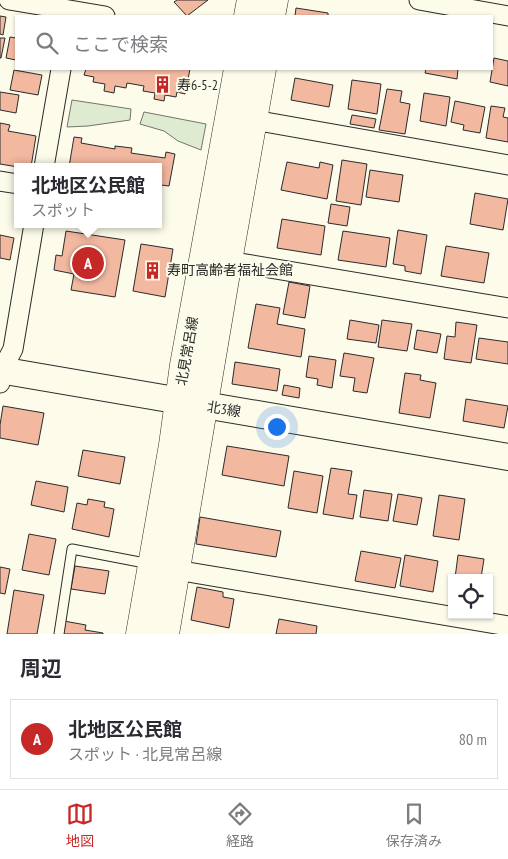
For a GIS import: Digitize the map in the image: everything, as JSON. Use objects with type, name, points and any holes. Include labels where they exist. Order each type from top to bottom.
[{"type":"main road","points":[[248,15],[251,0]]},
{"type":"main road","points":[[271,15],[274,0]]},
{"type":"main road","name":"北見常呂線","points":[[165,634],[164,567],[216,259],[238,70]]},
{"type":"main road","name":"北見常呂線","points":[[216,259],[254,120],[262,70]]},
{"type":"main road","name":"北見常呂線","points":[[140,634],[164,567]]},
{"type":"street","points":[[9,0],[71,13],[94,15]]},
{"type":"street","points":[[420,0],[508,16]]},
{"type":"street","points":[[45,163],[61,70]]},
{"type":"street","points":[[254,120],[508,165]]},
{"type":"street","points":[[0,181],[14,183]]},
{"type":"street","points":[[1,374],[13,349],[33,228]]},
{"type":"street","points":[[216,259],[508,308]]},
{"type":"street","name":"北3線","points":[[1,374],[191,403],[508,457]]},
{"type":"street","points":[[164,567],[508,626]]},
{"type":"lane","points":[[59,634],[72,549],[164,567]]},
{"type":"green space","points":[[72,100],[131,109],[130,120],[67,127]]},
{"type":"green space","points":[[144,112],[206,124],[201,150],[178,141],[164,131],[140,124]]},
{"type":"building","points":[[177,0],[208,0],[188,15],[186,15],[174,2]]},
{"type":"building","points":[[296,8],[328,13],[328,15],[295,15]]},
{"type":"building","points":[[0,16],[6,17],[3,35],[0,34]]},
{"type":"building","points":[[10,37],[15,38],[15,60],[6,58]]},
{"type":"building","points":[[0,38],[5,38],[1,58],[0,58]]},
{"type":"building","points":[[494,58],[508,61],[508,86],[490,82]]},
{"type":"building","points":[[14,70],[42,75],[38,95],[10,90]]},
{"type":"building","name":"寿6-5-2","points":[[86,70],[190,70],[185,94],[177,92],[176,97],[165,95],[164,101],[154,99],[155,93],[143,91],[144,86],[127,83],[126,88],[115,86],[114,93],[104,91],[105,84],[93,82],[94,77],[84,75]]},
{"type":"building","points":[[426,70],[458,70],[457,79],[425,73]]},
{"type":"building","points":[[295,78],[333,85],[329,107],[291,100]]},
{"type":"building","points":[[352,80],[381,84],[377,114],[348,109]]},
{"type":"building","points":[[387,89],[402,91],[400,102],[410,104],[405,134],[379,130]]},
{"type":"building","points":[[0,92],[19,95],[16,113],[0,110]]},
{"type":"building","points":[[424,93],[450,97],[446,126],[420,121]]},
{"type":"building","points":[[455,101],[485,107],[480,133],[463,130],[464,125],[451,122]]},
{"type":"building","points":[[491,106],[505,108],[503,117],[508,118],[508,142],[486,138]]},
{"type":"building","points":[[352,115],[376,119],[374,128],[350,124]]},
{"type":"building","points":[[0,123],[10,125],[8,131],[36,136],[32,163],[14,163],[14,166],[0,164]]},
{"type":"building","points":[[74,137],[82,138],[81,143],[115,149],[115,146],[132,148],[131,153],[165,158],[166,152],[175,154],[169,186],[162,185],[162,163],[70,163]]},
{"type":"building","points":[[342,160],[367,164],[361,205],[336,201]]},
{"type":"building","points":[[287,162],[319,168],[320,162],[333,165],[327,199],[281,190]]},
{"type":"building","points":[[370,170],[403,175],[399,202],[366,197]]},
{"type":"building","points":[[475,193],[508,199],[503,230],[470,224]]},
{"type":"building","points":[[331,204],[350,207],[347,226],[328,223]]},
{"type":"building","points":[[282,219],[325,226],[321,255],[277,248]]},
{"type":"building","points":[[398,230],[427,235],[421,274],[405,271],[405,266],[393,264]]},
{"type":"building","points":[[66,231],[125,240],[115,297],[71,290],[74,274],[54,270],[56,255],[62,256]]},
{"type":"building","points":[[343,231],[390,238],[386,267],[338,260]]},
{"type":"building","points":[[0,235],[14,238],[10,260],[0,258]]},
{"type":"building","name":"寿町高齢者福祉会館","points":[[141,244],[173,249],[165,297],[133,291]]},
{"type":"building","points":[[446,246],[489,253],[484,283],[441,276]]},
{"type":"building","points":[[289,282],[310,286],[305,318],[283,314]]},
{"type":"building","points":[[256,304],[280,308],[277,324],[305,329],[301,357],[248,348]]},
{"type":"building","points":[[350,320],[379,325],[376,343],[347,339]]},
{"type":"building","points":[[382,320],[412,324],[407,351],[378,347]]},
{"type":"building","points":[[456,322],[477,325],[471,363],[444,359],[447,336],[455,337]]},
{"type":"building","points":[[417,330],[441,334],[437,353],[414,349]]},
{"type":"building","points":[[479,338],[508,342],[508,364],[476,359]]},
{"type":"building","points":[[344,353],[374,358],[367,393],[353,391],[355,378],[340,376]]},
{"type":"building","points":[[309,356],[336,360],[332,388],[317,385],[318,379],[306,377]]},
{"type":"building","points":[[235,362],[280,369],[277,391],[232,384]]},
{"type":"building","points":[[405,373],[421,375],[420,380],[436,383],[430,418],[399,413]]},
{"type":"building","points":[[284,385],[300,388],[299,398],[282,395]]},
{"type":"building","points":[[466,399],[508,406],[504,428],[463,421]]},
{"type":"building","points":[[3,406],[44,413],[38,445],[0,438]]},
{"type":"building","points":[[227,446],[289,456],[284,486],[222,475]]},
{"type":"building","points":[[83,450],[125,457],[120,484],[78,476]]},
{"type":"building","points":[[331,468],[352,471],[348,494],[357,495],[353,519],[323,514]]},
{"type":"building","points":[[294,471],[323,476],[317,513],[288,508]]},
{"type":"building","points":[[36,481],[68,487],[64,512],[31,505]]},
{"type":"building","points":[[364,490],[392,494],[388,521],[360,517]]},
{"type":"building","points":[[398,494],[422,498],[417,525],[393,521]]},
{"type":"building","points":[[439,495],[465,499],[459,540],[433,536]]},
{"type":"building","points":[[88,499],[105,502],[104,507],[114,509],[109,537],[72,529],[77,503],[87,505]]},
{"type":"building","points":[[200,517],[281,531],[276,557],[196,544]]},
{"type":"building","points":[[29,534],[56,539],[49,575],[22,570]]},
{"type":"building","points":[[361,551],[401,558],[395,588],[355,581]]},
{"type":"building","points":[[405,555],[438,561],[433,592],[400,586]]},
{"type":"building","points":[[458,555],[484,559],[482,574],[456,574]]},
{"type":"building","points":[[75,566],[109,571],[105,594],[71,589]]},
{"type":"building","points":[[0,567],[10,569],[5,594],[0,593]]},
{"type":"building","points":[[197,587],[223,592],[223,597],[234,599],[229,628],[191,620]]},
{"type":"building","points":[[14,590],[44,595],[37,634],[7,634]]},
{"type":"building","points":[[279,619],[317,626],[316,634],[276,634]]},
{"type":"building","points":[[64,621],[86,625],[85,630],[103,634],[62,634]]},
{"type":"place","name":"寿6-5-2","points":[[163,85]]},
{"type":"place","name":"北地区公民館","points":[[88,263]]},
{"type":"place","name":"寿町高齢者福祉会館","points":[[153,270]]}]
